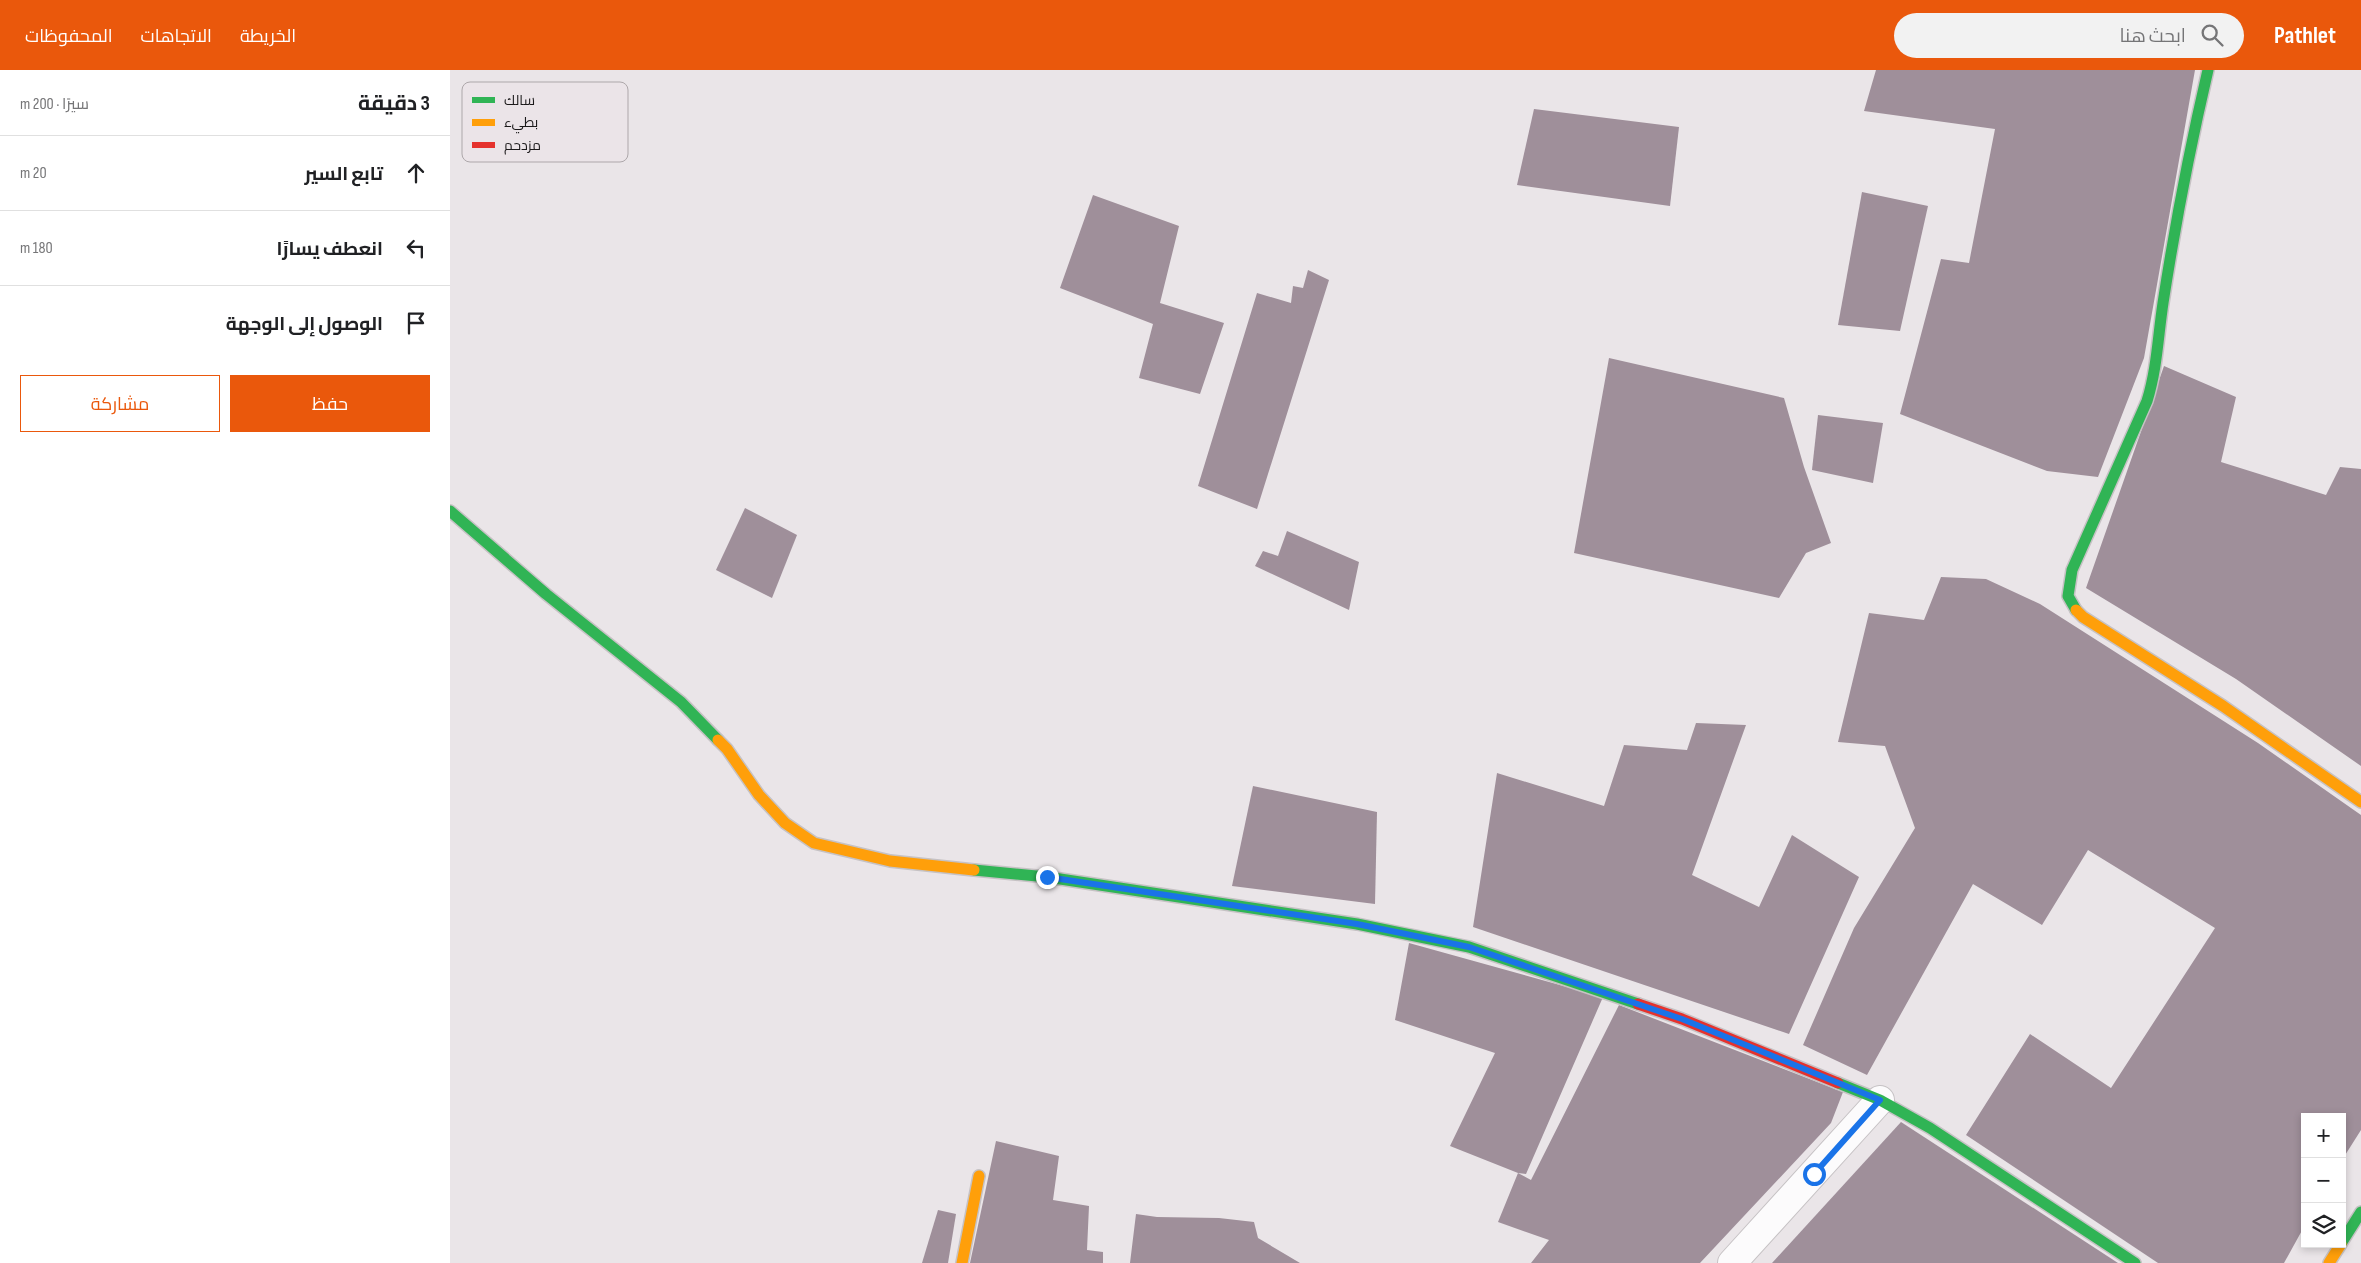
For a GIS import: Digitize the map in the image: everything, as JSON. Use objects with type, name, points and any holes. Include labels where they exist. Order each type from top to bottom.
[{"type":"street","points":[[2208,70],[2196,122],[2163,304],[2155,375],[2147,401],[2072,570],[2067,588],[2069,604],[2083,617],[2223,706],[2361,802]]},
{"type":"street","points":[[450,511],[546,594],[680,702],[727,749],[758,795],[785,823],[814,843],[890,861],[1057,878],[1357,924],[1469,947],[1682,1019],[1880,1100],[1930,1128],[2135,1263]]},
{"type":"street","points":[[1732,1263],[1880,1100]]},
{"type":"street","points":[[962,1263],[979,1176]]},
{"type":"street","points":[[2346,1235],[2361,1212]]},
{"type":"street","points":[[2329,1263],[2338,1248]]},
{"type":"building","points":[[1876,70],[2195,70],[2144,358],[2098,477],[2047,471],[1900,414],[1941,259],[1969,263],[1995,129],[1864,111]]},
{"type":"building","points":[[1534,109],[1679,127],[1670,206],[1517,185]]},
{"type":"building","points":[[1862,192],[1928,206],[1900,331],[1838,325]]},
{"type":"building","points":[[1093,195],[1179,226],[1160,303],[1224,323],[1200,394],[1139,378],[1153,324],[1060,288]]},
{"type":"building","points":[[1308,270],[1329,280],[1257,509],[1198,486],[1257,293],[1291,303],[1293,286],[1303,288]]},
{"type":"building","points":[[1609,358],[1784,398],[1804,467],[1831,543],[1806,553],[1779,598],[1574,553]]},
{"type":"building","points":[[2164,366],[2236,397],[2221,462],[2326,495],[2340,467],[2361,469],[2361,766],[2236,679],[2086,588]]},
{"type":"building","points":[[1818,415],[1883,423],[1873,483],[1812,470]]},
{"type":"building","points":[[745,508],[797,535],[772,598],[716,570]]},
{"type":"building","points":[[1287,531],[1359,562],[1349,610],[1255,566],[1263,551],[1278,556]]},
{"type":"building","points":[[1941,577],[1986,579],[2040,604],[2258,743],[2361,815],[2361,1130],[2346,1154],[2346,1113],[2301,1113],[2301,1232],[2284,1263],[2158,1263],[1966,1135],[2030,1034],[2111,1088],[2215,928],[2088,850],[2042,925],[1973,884],[1867,1075],[1803,1045],[1854,928],[1915,828],[1885,746],[1838,742],[1869,613],[1924,620]]},
{"type":"building","points":[[1696,723],[1746,725],[1692,875],[1759,907],[1792,835],[1859,877],[1789,1034],[1473,927],[1497,773],[1604,806],[1624,745],[1687,750]]},
{"type":"building","points":[[1253,786],[1377,812],[1375,904],[1232,886]]},
{"type":"building","points":[[1409,943],[1603,997],[1526,1174],[1518,1173],[1450,1146],[1495,1053],[1395,1020]]},
{"type":"building","points":[[1619,1005],[1843,1092],[1831,1123],[1700,1263],[1531,1263],[1549,1240],[1498,1222],[1518,1173],[1531,1180]]},
{"type":"building","points":[[1901,1122],[2118,1263],[1772,1263]]},
{"type":"building","points":[[996,1141],[1059,1156],[1053,1200],[1089,1206],[1087,1250],[1103,1252],[1103,1263],[970,1263]]},
{"type":"building","points":[[938,1210],[956,1214],[948,1263],[922,1263]]},
{"type":"building","points":[[1136,1214],[1157,1217],[1219,1218],[1254,1222],[1258,1238],[1300,1263],[1130,1263]]},
{"type":"traffic: fast","points":[[2076,610],[2068,596],[2072,570],[2147,401],[2150,389],[2178,215],[2208,70]]},
{"type":"traffic: fast","points":[[450,511],[546,594],[681,702],[718,740]]},
{"type":"traffic: fast","points":[[974,870],[1047,877],[1357,924],[1469,947],[1638,1004]]},
{"type":"traffic: fast","points":[[1838,1083],[1880,1100],[1930,1128],[2135,1263]]},
{"type":"traffic: fast","points":[[2346,1236],[2361,1212]]},
{"type":"traffic: slow","points":[[2076,610],[2083,617],[2223,706],[2361,802]]},
{"type":"traffic: slow","points":[[718,740],[727,749],[759,795],[785,823],[814,843],[890,861],[974,870]]},
{"type":"traffic: slow","points":[[962,1263],[979,1176]]},
{"type":"traffic: slow","points":[[2329,1263],[2338,1248]]},
{"type":"traffic: jam","points":[[1638,1004],[1682,1019],[1838,1083]]},
{"type":"route","points":[[1047,877],[1357,924],[1469,947],[1682,1019],[1880,1100],[1814,1174]]}]
